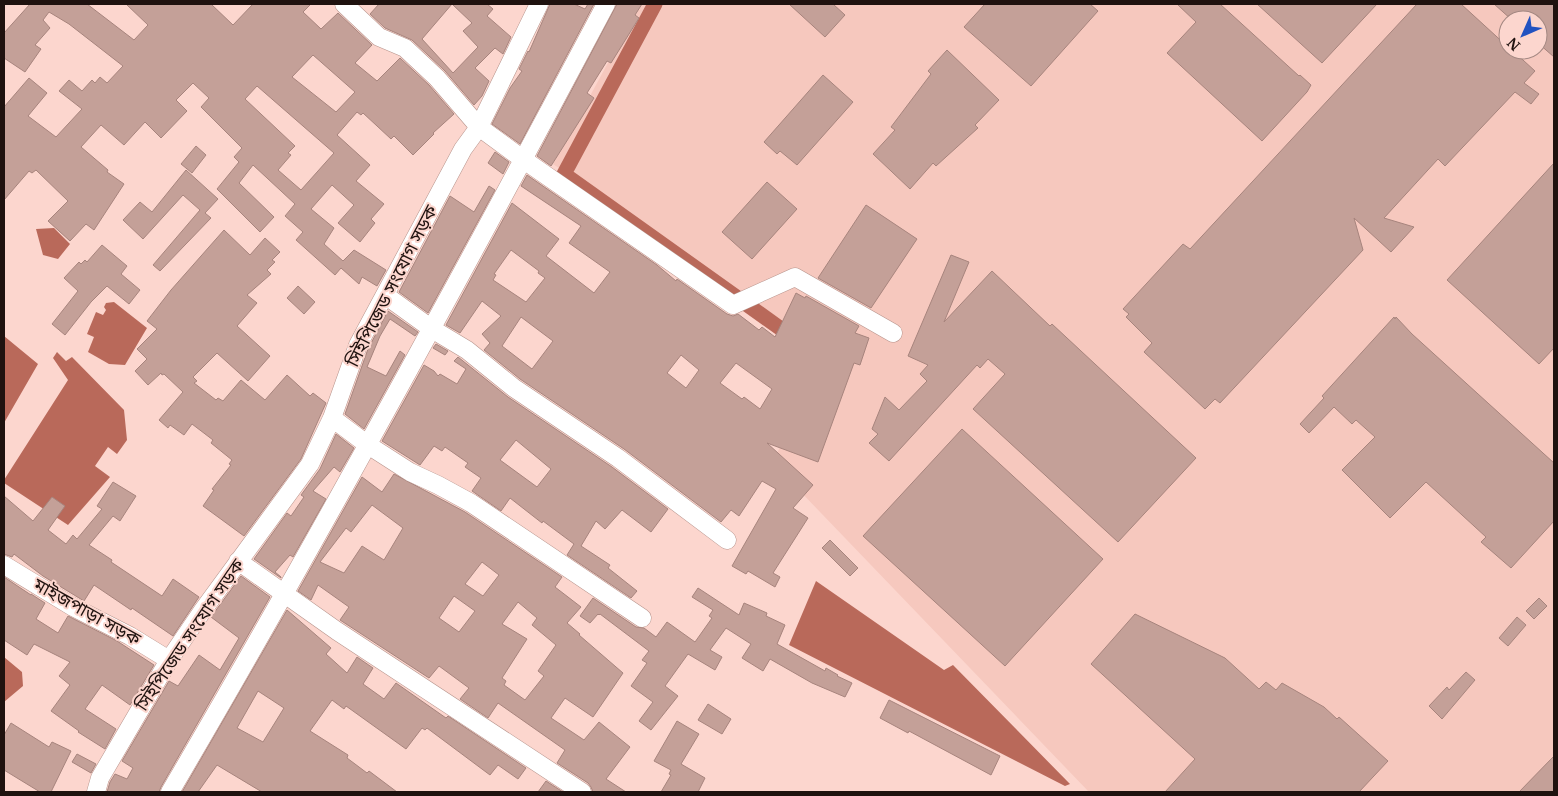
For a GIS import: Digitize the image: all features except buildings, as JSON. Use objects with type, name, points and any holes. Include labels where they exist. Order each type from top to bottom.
[{"type":"street","points":[[344,4],[379,37],[405,48],[437,78],[479,127],[733,305],[795,277],[894,333]]},
{"type":"street","name":"সিইপিজেড সংযোগ সড়ক","points":[[96,792],[100,778],[169,660],[238,561],[310,464],[332,418],[358,345],[463,149],[479,127],[539,4]]},
{"type":"street","points":[[170,792],[368,445],[524,160],[606,4]]},
{"type":"street","points":[[384,295],[432,329],[467,350],[514,388],[557,415],[618,458],[726,540]]},
{"type":"street","points":[[332,418],[368,445],[410,472],[471,503],[642,618]]},
{"type":"street","points":[[238,561],[284,595],[582,792]]},
{"type":"street","name":"মাইজপাড়া সড়ক","points":[[4,565],[73,607],[130,636],[169,660]]},
{"type":"shaded area","points":[[640,4],[1554,4],[1554,792],[1089,792],[772,462],[832,352],[757,304],[553,164]]},
{"type":"shaded area","points":[[54,228],[70,244],[58,259],[43,255],[36,229]]},
{"type":"shaded area","points":[[114,302],[147,328],[125,365],[109,364],[88,352],[94,337],[87,334],[96,312],[103,315],[106,310],[104,307],[106,303]]},
{"type":"shaded area","points":[[4,336],[38,364],[4,423]]},
{"type":"shaded area","points":[[57,352],[66,361],[72,357],[124,410],[127,440],[117,454],[108,447],[95,466],[110,477],[68,525],[4,483],[4,480],[68,380],[53,358]]},
{"type":"shaded area","points":[[816,581],[944,670],[953,665],[1070,784],[1065,786],[789,645]]},
{"type":"shaded area","points":[[4,657],[22,672],[23,686],[4,702]]},
{"type":"waterway","points":[[655,4],[564,174],[791,336]]}]
